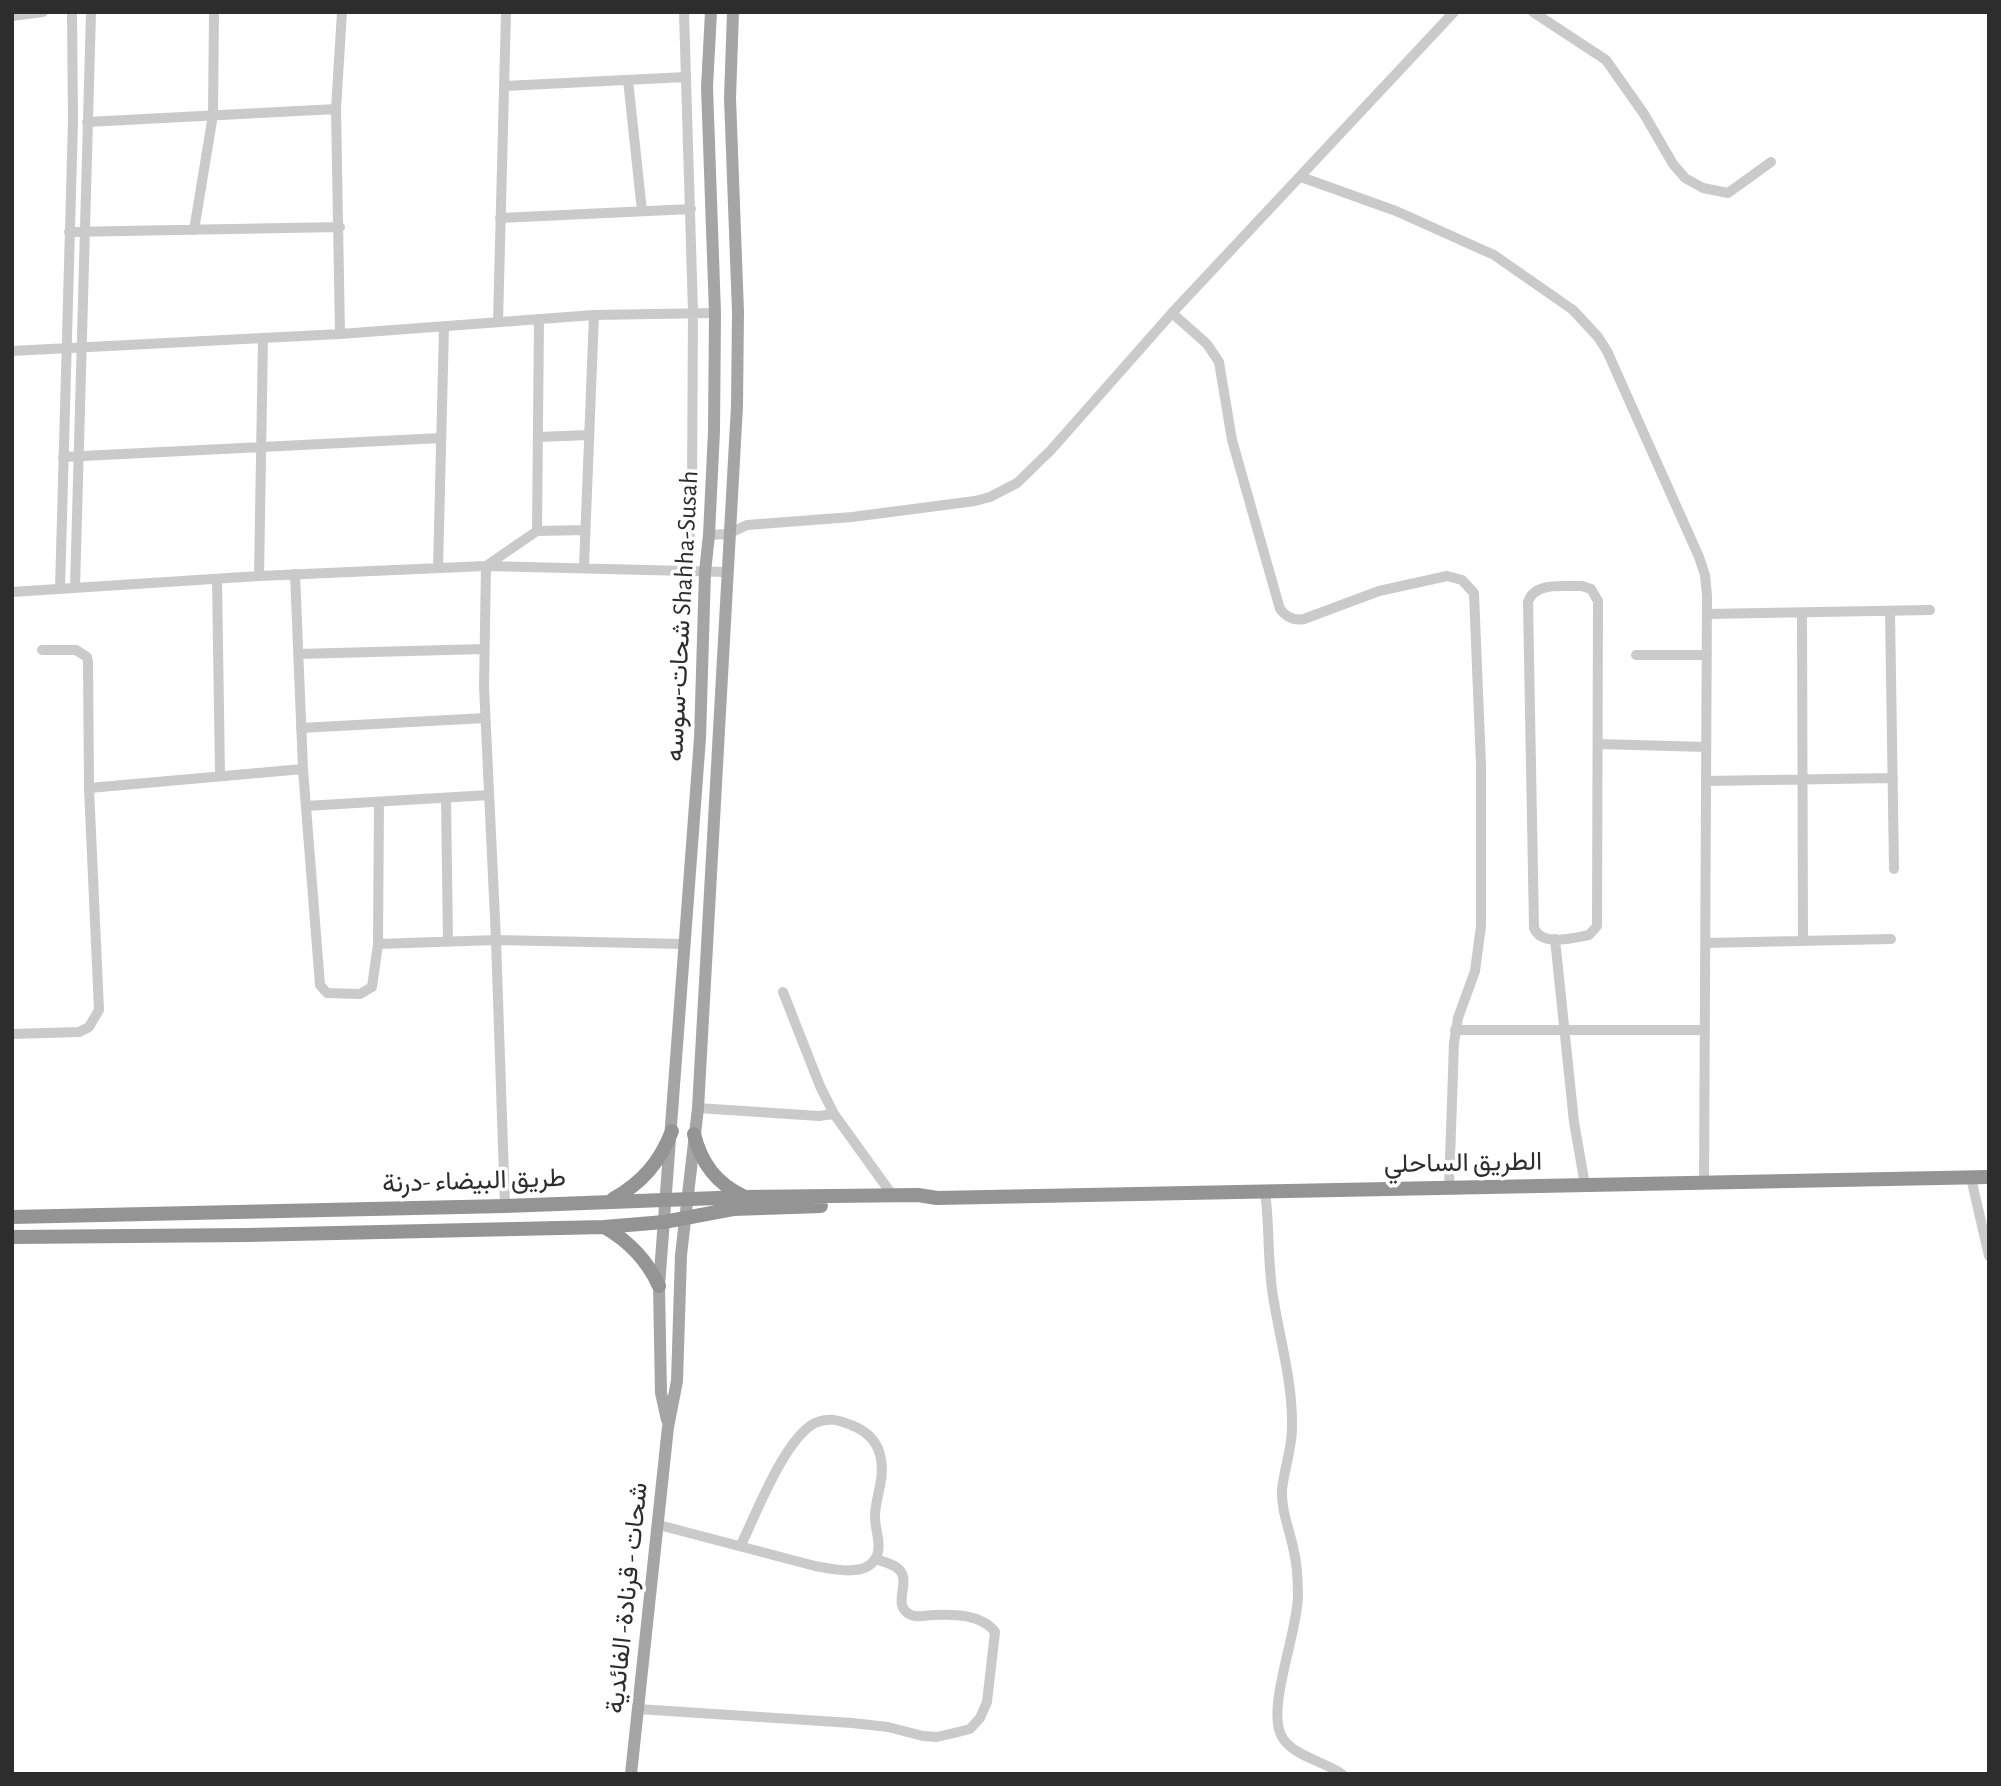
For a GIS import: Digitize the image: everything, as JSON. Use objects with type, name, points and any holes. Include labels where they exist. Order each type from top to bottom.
[{"type":"highway","points":[[611,1200],[625,1193],[649,1172],[672,1131]]},
{"type":"highway","points":[[694,1134],[697,1147],[710,1172],[720,1182],[744,1197]]},
{"type":"highway","name":"الطريق الساحلي","points":[[937,1198],[1989,1177]]},
{"type":"highway","name":"طريق البيضاء -درنة","points":[[12,1217],[505,1206],[687,1198],[937,1198]]},
{"type":"highway","name":"طريق البيضاء -درنة","points":[[12,1237],[604,1227],[664,1222],[733,1209],[895,1203],[937,1198]]},
{"type":"highway","points":[[604,1227],[637,1251],[659,1286]]},
{"type":"main road","name":"شحات-سوسه Shahha-Susah","points":[[668,1427],[661,1393],[659,1286],[700,738],[705,572],[716,368],[707,87],[712,12]]},
{"type":"main road","name":"شحات-سوسه Shahha-Susah","points":[[668,1427],[677,1381],[681,1255],[698,1108],[738,363],[730,98],[733,12]]},
{"type":"main road","name":"شحات - قرنادة- الفائدية","points":[[631,1774],[668,1427]]},
{"type":"street","points":[[12,16],[43,12]]},
{"type":"street","points":[[60,589],[73,121],[72,12]]},
{"type":"street","points":[[75,588],[91,12]]},
{"type":"street","points":[[194,230],[213,115],[214,12]]},
{"type":"street","points":[[340,334],[337,109],[342,12]]},
{"type":"street","points":[[498,322],[506,12]]},
{"type":"street","points":[[684,12],[693,312],[692,488],[688,571]]},
{"type":"street","points":[[709,535],[728,534],[747,525],[852,517],[975,501],[1004,491],[1051,450],[1172,313],[1454,12]]},
{"type":"street","points":[[1533,12],[1606,60],[1685,178],[1703,188],[1728,192],[1771,163]]},
{"type":"street","points":[[505,86],[686,77]]},
{"type":"street","points":[[628,80],[642,211]]},
{"type":"street","points":[[87,122],[337,109]]},
{"type":"street","points":[[1301,177],[1396,211],[1494,255],[1586,322],[1607,351],[1699,557],[1706,585],[1707,614],[1704,1182]]},
{"type":"street","points":[[500,218],[691,209]]},
{"type":"street","points":[[69,232],[340,227]]},
{"type":"street","points":[[12,351],[340,334],[594,315],[715,313]]},
{"type":"street","points":[[1172,313],[1207,345],[1219,362],[1233,440],[1280,609],[1286,615],[1295,620],[1304,620],[1379,591],[1447,576],[1462,580],[1474,593],[1479,709],[1481,926],[1475,971],[1455,1030],[1449,1188]]},
{"type":"street","points":[[584,567],[594,315]]},
{"type":"street","points":[[537,531],[540,319]]},
{"type":"street","points":[[438,568],[444,327]]},
{"type":"street","points":[[259,576],[263,338]]},
{"type":"street","points":[[538,437],[589,435]]},
{"type":"street","points":[[63,457],[441,438]]},
{"type":"street","points":[[486,566],[537,531],[585,530]]},
{"type":"street","points":[[486,566],[485,718],[505,1206]]},
{"type":"street","points":[[12,592],[259,576],[486,566],[727,572]]},
{"type":"street","points":[[295,575],[303,769],[320,985],[333,995],[360,994],[372,987],[379,944],[379,802]]},
{"type":"street","points":[[217,579],[220,775]]},
{"type":"street","points":[[1582,586],[1591,589],[1597,596],[1597,926],[1589,935],[1555,939],[1542,938],[1534,928],[1528,606],[1529,597],[1538,589],[1582,586]]},
{"type":"street","points":[[1707,614],[1930,610]]},
{"type":"street","points":[[1890,611],[1894,869]]},
{"type":"street","points":[[1802,613],[1803,941]]},
{"type":"street","points":[[299,654],[485,649]]},
{"type":"street","points":[[12,1034],[79,1032],[89,1027],[99,1010],[89,788],[87,657],[76,650],[42,650]]},
{"type":"street","points":[[1636,655],[1707,655]]},
{"type":"street","points":[[301,728],[485,718]]},
{"type":"street","points":[[1598,744],[1706,747]]},
{"type":"street","points":[[89,788],[303,769]]},
{"type":"street","points":[[1706,781],[1893,778]]},
{"type":"street","points":[[306,806],[489,795]]},
{"type":"street","points":[[446,798],[448,942]]},
{"type":"street","points":[[1555,939],[1574,1122],[1585,1185]]},
{"type":"street","points":[[1706,943],[1891,939]]},
{"type":"street","points":[[379,944],[496,940],[684,944]]},
{"type":"street","points":[[783,992],[820,1086],[834,1114],[892,1196]]},
{"type":"street","points":[[1455,1030],[1705,1030]]},
{"type":"street","points":[[698,1108],[819,1116],[834,1114]]},
{"type":"street","points":[[1971,1178],[1989,1256]]},
{"type":"street","points":[[1265,1191],[1273,1300],[1292,1407],[1291,1446],[1282,1490],[1284,1513],[1297,1570],[1298,1594],[1298,1615],[1283,1680],[1277,1722],[1282,1737],[1293,1748],[1342,1774]]},
{"type":"street","points":[[659,1525],[815,1566],[838,1570],[861,1569],[875,1559],[878,1551],[875,1517],[882,1471],[881,1457],[869,1434],[839,1419],[815,1423],[800,1434],[775,1474],[741,1545]]},
{"type":"street","points":[[638,1709],[852,1723],[937,1737],[970,1728],[980,1718],[987,1702],[995,1632],[982,1621],[964,1616],[908,1614],[901,1602],[905,1580],[903,1573],[899,1568],[875,1559]]}]
